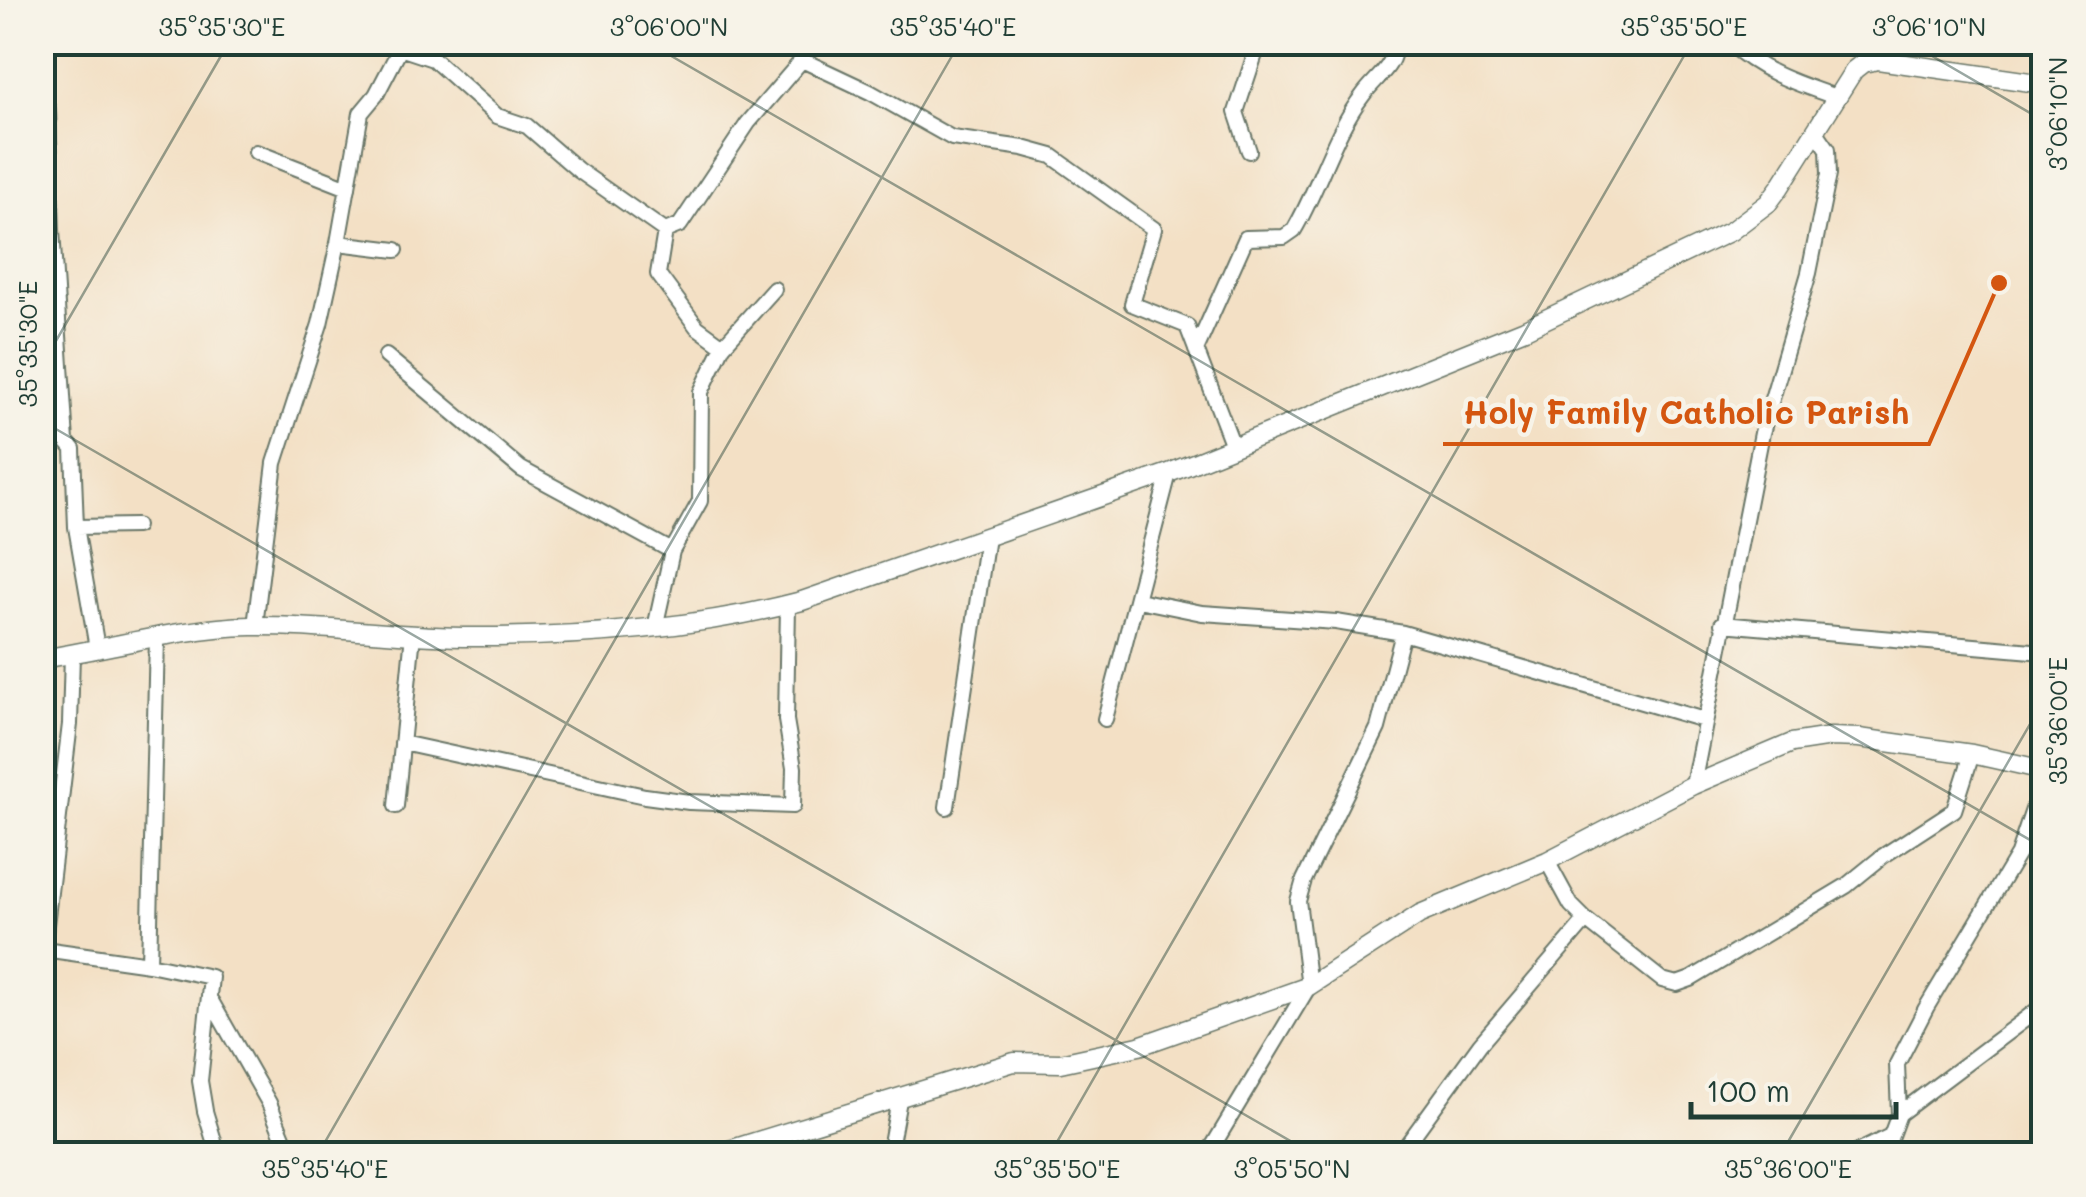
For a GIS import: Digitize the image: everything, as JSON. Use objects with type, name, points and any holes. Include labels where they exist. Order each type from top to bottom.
[{"type":"street","points":[[382,42],[399,51],[433,59],[497,116],[527,126],[578,170],[665,232]]},
{"type":"street","points":[[665,232],[680,225],[748,123],[802,60],[807,42]]},
{"type":"street","points":[[1250,151],[1236,112],[1258,42]]},
{"type":"street","points":[[1196,350],[1238,250],[1246,238],[1284,237],[1294,230],[1361,96],[1396,54],[1395,42]]},
{"type":"street","points":[[1729,42],[1754,63],[1802,86],[1836,96]]},
{"type":"street","points":[[255,626],[275,463],[320,324],[361,112],[376,96],[399,51]]},
{"type":"street","points":[[802,60],[952,138],[1052,156],[1154,229],[1132,304],[1187,326],[1234,446]]},
{"type":"street","points":[[42,658],[212,628],[255,626],[471,637],[654,628],[714,621],[788,604],[1169,473],[1525,329],[1731,230],[1768,203],[1817,133],[1854,70],[1873,60],[2044,84]]},
{"type":"street","points":[[42,106],[48,109],[47,230],[66,441],[72,449],[76,527],[96,648]]},
{"type":"street","points":[[1693,784],[1762,434],[1809,273],[1829,174],[1828,148],[1817,133]]},
{"type":"street","points":[[256,152],[348,188]]},
{"type":"street","points":[[665,232],[658,274],[697,327],[722,346]]},
{"type":"street","points":[[338,243],[396,250]]},
{"type":"street","points":[[654,628],[672,551],[700,500],[701,392],[722,346],[774,289]]},
{"type":"street","points":[[386,356],[520,469],[672,551]]},
{"type":"street","points":[[1105,719],[1169,473]]},
{"type":"street","points":[[76,527],[136,526]]},
{"type":"street","points":[[947,807],[987,537]]},
{"type":"street","points":[[1138,600],[1202,613],[1336,622],[1403,633],[1704,720]]},
{"type":"street","points":[[402,742],[645,796],[793,806],[794,768],[786,720],[788,604]]},
{"type":"street","points":[[1722,624],[2044,652]]},
{"type":"street","points":[[1208,1154],[1310,986],[1298,901],[1304,880],[1378,728],[1403,633]]},
{"type":"street","points":[[396,806],[413,634]]},
{"type":"street","points":[[149,964],[157,638]]},
{"type":"street","points":[[72,654],[70,724],[44,954],[149,964],[211,978],[200,1081],[204,1111],[218,1154]]},
{"type":"street","points":[[716,1154],[1014,1062],[1060,1063],[1139,1046],[1310,986],[1420,914],[1546,861],[1693,784],[1809,738],[1859,738],[1972,754],[2044,773],[2018,854],[1897,1064],[1898,1114],[1884,1154]]},
{"type":"street","points":[[1546,861],[1571,904],[1586,920],[1662,980],[1678,984],[1846,886],[1883,856],[1954,810],[1972,754]]},
{"type":"street","points":[[1400,1154],[1480,1044],[1586,920]]},
{"type":"street","points":[[211,1002],[269,1103],[290,1154]]},
{"type":"street","points":[[1898,1114],[2044,1005]]},
{"type":"street","points":[[889,1154],[899,1100]]},
{"type":"street","points":[[1854,1154],[1888,1137]]},
{"type":"place","name":"Holy Family Catholic Parish","points":[[1999,283]]}]
